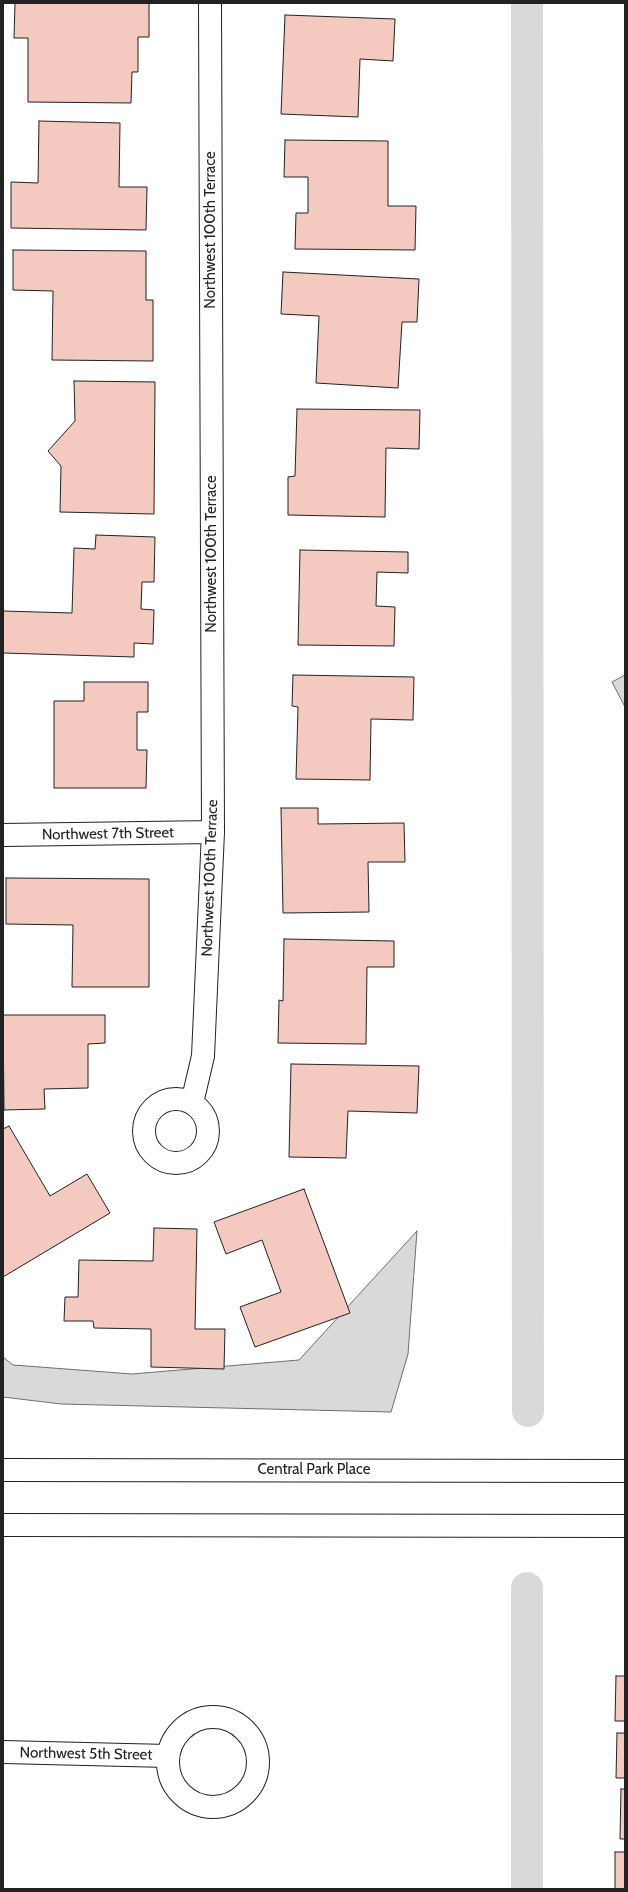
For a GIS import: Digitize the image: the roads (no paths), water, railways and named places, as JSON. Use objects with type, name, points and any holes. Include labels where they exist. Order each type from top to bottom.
[{"type":"street","name":"Northwest 100th Terrace","points":[[192,1103],[203,1056],[213,832],[210,3]]},
{"type":"street","name":"Northwest 7th Street","points":[[3,835],[213,832]]},
{"type":"street","name":"Central Park Place","points":[[3,1470],[625,1471]]},
{"type":"street","points":[[3,1525],[625,1526]]},
{"type":"street","points":[[205,1717],[219,1717],[233,1721],[245,1729],[254,1740],[258,1754],[258,1768],[254,1782],[244,1795],[231,1804],[215,1807],[200,1804],[186,1797],[175,1786],[169,1771],[168,1756],[172,1742],[181,1730],[192,1722],[205,1717]]},
{"type":"street","name":"Northwest 5th Street","points":[[3,1752],[168,1756]]},
{"type":"waterway","points":[[527,3],[528,1411]]},
{"type":"waterway","points":[[527,1588],[527,1889]]}]
